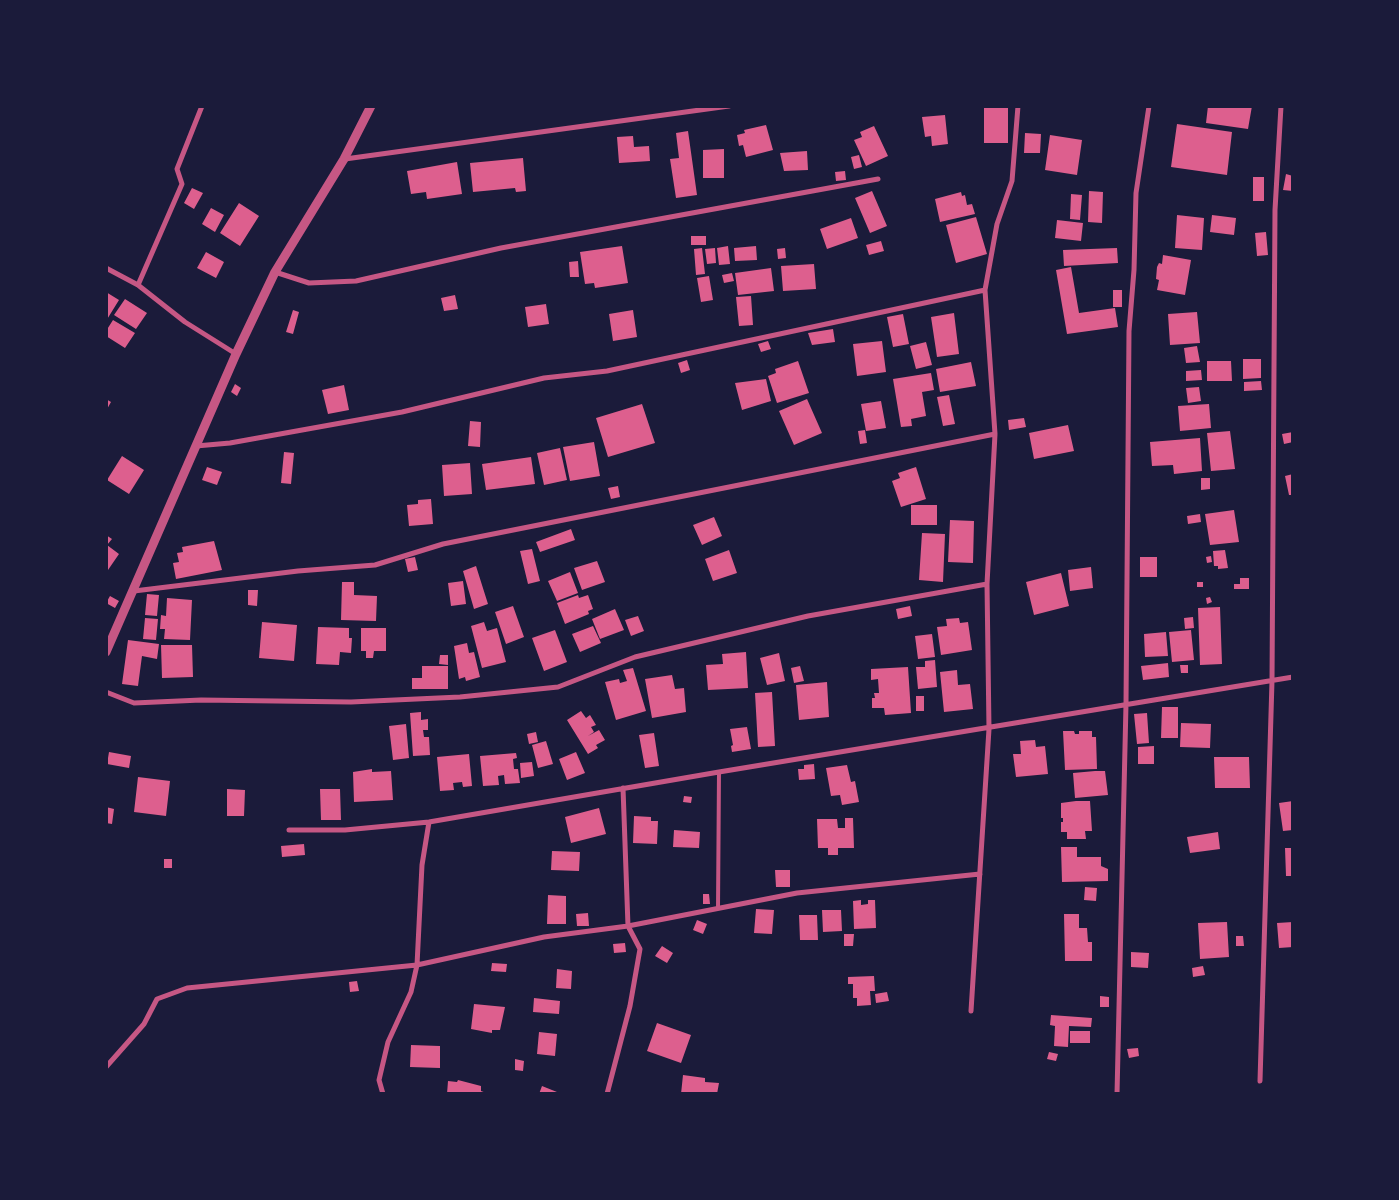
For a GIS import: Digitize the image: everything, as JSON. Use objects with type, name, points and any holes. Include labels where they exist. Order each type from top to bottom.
[{"type":"street","points":[[138,285],[182,184],[177,170],[202,106]]},
{"type":"street","points":[[106,652],[236,354],[275,272],[344,159],[371,106]]},
{"type":"street","points":[[344,159],[729,106]]},
{"type":"street","points":[[971,1011],[989,728],[987,584],[995,434],[985,290],[997,224],[1012,180],[1018,106]]},
{"type":"street","points":[[1117,1094],[1126,704],[1130,331],[1136,193],[1149,106]]},
{"type":"street","points":[[1260,1081],[1272,681],[1275,210],[1281,106]]},
{"type":"street","points":[[275,272],[309,283],[356,281],[502,248],[878,179]]},
{"type":"street","points":[[106,268],[138,285],[185,322],[236,354]]},
{"type":"street","points":[[196,446],[230,443],[402,412],[544,378],[607,371],[985,290]]},
{"type":"street","points":[[134,591],[298,571],[375,565],[443,544],[995,434]]},
{"type":"street","points":[[106,692],[134,703],[201,700],[351,702],[460,697],[558,687],[635,656],[808,616],[987,584]]},
{"type":"street","points":[[289,830],[345,830],[430,822],[623,788],[1293,677]]},
{"type":"street","points":[[606,1094],[630,1006],[640,949],[628,926],[623,788]]},
{"type":"street","points":[[383,1094],[379,1080],[388,1042],[411,992],[417,965],[422,865],[430,822]]},
{"type":"street","points":[[106,1067],[144,1024],[157,998],[186,988],[417,965],[544,936],[628,926],[797,894],[980,874]]},
{"type":"lane","points":[[718,908],[719,772]]},
{"type":"building","points":[[1208,106],[1252,106],[1248,129],[1206,123]]},
{"type":"building","points":[[984,108],[1008,108],[1008,143],[984,143]]},
{"type":"building","points":[[945,115],[948,144],[932,146],[931,136],[925,137],[922,117]]},
{"type":"building","points":[[1177,124],[1232,132],[1227,175],[1171,167]]},
{"type":"building","points":[[766,125],[773,150],[746,157],[743,145],[739,146],[737,135],[745,133],[744,130]]},
{"type":"building","points":[[874,126],[888,156],[866,166],[854,140],[862,137],[860,132]]},
{"type":"building","points":[[688,131],[697,195],[676,198],[670,159],[679,158],[676,133]]},
{"type":"building","points":[[1025,133],[1041,134],[1040,153],[1024,153]]},
{"type":"building","points":[[1050,135],[1082,140],[1077,175],[1045,170]]},
{"type":"building","points":[[633,136],[634,147],[649,146],[650,161],[619,163],[617,137]]},
{"type":"building","points":[[724,149],[724,178],[703,178],[703,150]]},
{"type":"building","points":[[807,151],[808,170],[784,171],[780,153]]},
{"type":"building","points":[[859,155],[862,167],[854,169],[851,157]]},
{"type":"building","points":[[523,158],[526,191],[516,192],[515,188],[473,192],[470,163]]},
{"type":"building","points":[[457,162],[462,194],[427,199],[426,192],[411,194],[407,171]]},
{"type":"building","points":[[845,171],[846,180],[836,181],[835,172]]},
{"type":"building","points":[[1286,174],[1293,176],[1293,191],[1283,190]]},
{"type":"building","points":[[1253,177],[1264,177],[1264,201],[1253,201]]},
{"type":"building","points":[[192,188],[203,193],[194,209],[184,203]]},
{"type":"building","points":[[872,191],[887,226],[870,233],[855,198]]},
{"type":"building","points":[[1089,191],[1103,192],[1102,223],[1088,222]]},
{"type":"building","points":[[961,192],[962,196],[965,195],[967,205],[972,204],[975,214],[940,222],[935,199]]},
{"type":"building","points":[[1071,194],[1082,195],[1080,220],[1070,219]]},
{"type":"building","points":[[239,203],[259,216],[240,246],[220,233]]},
{"type":"building","points":[[211,208],[224,215],[215,232],[202,224]]},
{"type":"building","points":[[1177,215],[1204,218],[1202,250],[1175,248]]},
{"type":"building","points":[[1212,215],[1236,218],[1234,235],[1210,232]]},
{"type":"building","points":[[976,217],[987,254],[956,263],[946,225]]},
{"type":"building","points":[[851,218],[858,238],[827,249],[820,229]]},
{"type":"building","points":[[1057,220],[1083,223],[1081,241],[1055,238]]},
{"type":"building","points":[[1266,232],[1268,255],[1257,256],[1255,233]]},
{"type":"building","points":[[691,236],[706,236],[706,245],[691,245]]},
{"type":"building","points":[[881,241],[884,251],[869,255],[866,245]]},
{"type":"building","points":[[622,246],[628,283],[595,288],[594,283],[585,284],[580,252]]},
{"type":"building","points":[[728,246],[730,264],[719,265],[717,248]]},
{"type":"building","points":[[756,246],[757,260],[735,261],[734,248]]},
{"type":"building","points":[[702,248],[705,274],[696,275],[694,249]]},
{"type":"building","points":[[715,248],[716,263],[707,264],[705,249]]},
{"type":"building","points":[[785,248],[786,258],[778,259],[777,249]]},
{"type":"building","points":[[1117,248],[1118,263],[1064,266],[1063,250]]},
{"type":"building","points":[[206,252],[224,262],[216,278],[197,268]]},
{"type":"building","points":[[1163,255],[1191,260],[1185,295],[1157,290],[1159,280],[1156,279],[1157,267],[1159,263],[1162,264]]},
{"type":"building","points":[[578,261],[579,277],[570,277],[569,262]]},
{"type":"building","points":[[814,264],[816,289],[783,291],[781,266]]},
{"type":"building","points":[[1071,267],[1079,313],[1115,308],[1118,327],[1067,334],[1056,270]]},
{"type":"building","points":[[771,268],[774,291],[738,295],[735,273]]},
{"type":"building","points":[[732,273],[734,281],[724,283],[722,275]]},
{"type":"building","points":[[709,276],[713,300],[701,302],[697,278]]},
{"type":"building","points":[[1113,290],[1122,290],[1122,307],[1113,307]]},
{"type":"building","points":[[106,292],[119,300],[106,321]]},
{"type":"building","points":[[455,295],[458,309],[444,311],[441,298]]},
{"type":"building","points":[[751,296],[753,325],[739,326],[736,297]]},
{"type":"building","points":[[125,299],[147,313],[136,329],[114,315]]},
{"type":"building","points":[[546,304],[549,324],[528,327],[525,307]]},
{"type":"building","points":[[293,310],[299,312],[293,334],[286,332]]},
{"type":"building","points":[[633,310],[637,337],[613,341],[609,314]]},
{"type":"building","points":[[1197,312],[1200,343],[1170,345],[1168,314]]},
{"type":"building","points":[[954,313],[959,354],[937,357],[931,317]]},
{"type":"building","points":[[903,314],[909,344],[893,347],[887,317]]},
{"type":"building","points":[[113,320],[135,333],[125,348],[106,336],[106,331]]},
{"type":"building","points":[[833,329],[835,342],[812,345],[808,333]]},
{"type":"building","points":[[768,341],[771,349],[761,352],[758,344]]},
{"type":"building","points":[[882,341],[886,372],[857,376],[853,344]]},
{"type":"building","points":[[926,342],[932,365],[916,369],[910,346]]},
{"type":"building","points":[[1197,346],[1200,362],[1186,363],[1184,348]]},
{"type":"building","points":[[1243,359],[1261,359],[1261,378],[1243,379]]},
{"type":"building","points":[[687,360],[690,370],[681,373],[678,363]]},
{"type":"building","points":[[798,361],[809,393],[777,403],[768,376],[776,373],[775,369]]},
{"type":"building","points":[[1207,361],[1231,361],[1232,381],[1207,381]]},
{"type":"building","points":[[971,362],[976,386],[940,392],[936,369]]},
{"type":"building","points":[[1201,370],[1202,380],[1186,381],[1186,371]]},
{"type":"building","points":[[931,373],[934,390],[922,392],[926,416],[911,419],[912,426],[901,427],[893,379]]},
{"type":"building","points":[[766,379],[771,401],[742,410],[735,383]]},
{"type":"building","points":[[1261,381],[1262,390],[1244,391],[1244,382]]},
{"type":"building","points":[[235,384],[241,388],[237,396],[231,392]]},
{"type":"building","points":[[344,385],[349,410],[328,414],[322,390]]},
{"type":"building","points":[[1199,387],[1201,401],[1188,403],[1186,388]]},
{"type":"building","points":[[949,395],[955,424],[943,426],[937,397]]},
{"type":"building","points":[[106,399],[111,402],[106,411]]},
{"type":"building","points":[[807,399],[822,433],[794,445],[779,411]]},
{"type":"building","points":[[881,401],[886,428],[866,431],[861,404]]},
{"type":"building","points":[[642,404],[655,443],[608,457],[596,418]]},
{"type":"building","points":[[1209,404],[1211,428],[1180,431],[1178,406]]},
{"type":"building","points":[[1024,418],[1026,427],[1009,430],[1008,420]]},
{"type":"building","points":[[470,421],[481,422],[480,447],[468,446]]},
{"type":"building","points":[[1068,425],[1074,451],[1034,459],[1029,433]]},
{"type":"building","points":[[865,430],[867,443],[860,444],[858,431]]},
{"type":"building","points":[[1230,431],[1235,469],[1211,471],[1207,433]]},
{"type":"building","points":[[1293,432],[1293,442],[1284,444],[1282,434]]},
{"type":"building","points":[[1200,438],[1202,471],[1174,474],[1173,465],[1152,466],[1150,442]]},
{"type":"building","points":[[594,442],[600,476],[570,481],[563,447]]},
{"type":"building","points":[[560,448],[567,480],[544,485],[537,453]]},
{"type":"building","points":[[284,452],[294,453],[291,484],[281,483]]},
{"type":"building","points":[[122,456],[144,470],[129,494],[107,480]]},
{"type":"building","points":[[531,457],[535,484],[486,490],[482,464]]},
{"type":"building","points":[[470,463],[472,494],[444,496],[442,465]]},
{"type":"building","points":[[207,467],[222,472],[217,485],[202,480]]},
{"type":"building","points":[[916,467],[926,499],[901,507],[892,481],[900,478],[898,473]]},
{"type":"building","points":[[1293,474],[1293,495],[1289,495],[1285,476]]},
{"type":"building","points":[[1201,478],[1210,478],[1210,489],[1201,490]]},
{"type":"building","points":[[618,486],[620,497],[611,499],[608,488]]},
{"type":"building","points":[[431,499],[433,524],[409,526],[407,505],[418,504],[418,500]]},
{"type":"building","points":[[911,505],[937,505],[937,525],[911,525]]},
{"type":"building","points":[[1234,510],[1239,542],[1210,545],[1205,514]]},
{"type":"building","points":[[1200,514],[1201,522],[1188,524],[1187,516]]},
{"type":"building","points":[[714,517],[722,536],[702,545],[693,525]]},
{"type":"building","points":[[950,520],[974,521],[973,563],[948,562]]},
{"type":"building","points":[[571,529],[575,540],[540,552],[536,542]]},
{"type":"building","points":[[922,533],[945,534],[943,582],[919,580]]},
{"type":"building","points":[[106,535],[112,539],[107,545],[119,554],[108,570]]},
{"type":"building","points":[[214,541],[222,570],[176,579],[173,563],[179,562],[177,553],[183,552],[182,547]]},
{"type":"building","points":[[532,549],[540,581],[528,584],[520,551]]},
{"type":"building","points":[[729,550],[737,573],[713,581],[705,559]]},
{"type":"building","points":[[1225,550],[1228,568],[1218,569],[1218,566],[1214,566],[1213,551]]},
{"type":"building","points":[[1211,556],[1212,562],[1207,563],[1206,557]]},
{"type":"building","points":[[415,557],[418,570],[408,572],[405,559]]},
{"type":"building","points":[[1140,557],[1157,557],[1157,577],[1140,577]]},
{"type":"building","points":[[597,561],[605,582],[582,590],[574,568]]},
{"type":"building","points":[[476,566],[488,604],[474,609],[463,571]]},
{"type":"building","points":[[1091,567],[1093,588],[1070,591],[1068,570]]},
{"type":"building","points":[[570,572],[578,593],[557,601],[548,581]]},
{"type":"building","points":[[1061,573],[1069,606],[1034,615],[1026,582]]},
{"type":"building","points":[[1240,578],[1249,578],[1249,589],[1234,589],[1234,584],[1240,584]]},
{"type":"building","points":[[463,581],[466,604],[451,606],[448,583]]},
{"type":"building","points":[[342,582],[354,582],[354,595],[377,596],[376,621],[341,620]]},
{"type":"building","points":[[1197,582],[1203,582],[1203,587],[1197,587]]},
{"type":"building","points":[[248,590],[258,590],[257,606],[248,605]]},
{"type":"building","points":[[147,594],[159,595],[157,616],[145,615]]},
{"type":"building","points":[[578,595],[579,598],[588,595],[593,609],[588,611],[589,614],[565,624],[557,603]]},
{"type":"building","points":[[110,596],[119,601],[115,608],[106,603]]},
{"type":"building","points":[[1210,597],[1212,602],[1207,604],[1206,598]]},
{"type":"building","points":[[167,598],[192,600],[190,640],[164,639],[165,629],[160,629],[161,615],[166,616]]},
{"type":"building","points":[[513,606],[524,637],[506,644],[495,612]]},
{"type":"building","points":[[910,606],[912,616],[898,619],[896,609]]},
{"type":"building","points":[[1220,607],[1222,664],[1200,665],[1198,608]]},
{"type":"building","points":[[615,609],[624,630],[600,639],[592,619]]},
{"type":"building","points":[[638,616],[644,631],[631,636],[625,620]]},
{"type":"building","points":[[1193,617],[1194,628],[1185,629],[1184,618]]},
{"type":"building","points":[[145,618],[158,619],[156,640],[143,639]]},
{"type":"building","points":[[959,618],[960,623],[968,622],[972,650],[941,655],[937,627],[947,626],[946,619]]},
{"type":"building","points":[[262,622],[297,625],[294,661],[259,658]]},
{"type":"building","points":[[484,622],[487,631],[497,628],[506,662],[482,668],[471,626]]},
{"type":"building","points":[[593,626],[601,643],[580,652],[572,634]]},
{"type":"building","points":[[318,627],[349,628],[349,638],[352,638],[351,653],[340,652],[339,665],[316,664]]},
{"type":"building","points":[[361,628],[386,628],[386,651],[374,651],[373,658],[366,658],[366,651],[361,651]]},
{"type":"building","points":[[555,630],[567,662],[544,671],[532,638]]},
{"type":"building","points":[[1191,630],[1194,660],[1172,662],[1169,632]]},
{"type":"building","points":[[1166,632],[1168,656],[1145,657],[1144,634]]},
{"type":"building","points":[[932,634],[935,657],[918,659],[915,636]]},
{"type":"building","points":[[128,640],[159,644],[157,659],[142,656],[138,686],[122,684]]},
{"type":"building","points":[[467,643],[469,653],[474,652],[480,677],[466,681],[465,677],[459,679],[454,646]]},
{"type":"building","points":[[161,645],[192,645],[193,677],[162,678]]},
{"type":"building","points":[[746,652],[748,688],[708,690],[706,665],[723,664],[722,654]]},
{"type":"building","points":[[779,653],[785,681],[767,685],[760,658]]},
{"type":"building","points":[[440,655],[448,655],[448,665],[439,664]]},
{"type":"building","points":[[935,660],[937,687],[918,689],[916,667],[925,667],[925,661]]},
{"type":"building","points":[[1168,663],[1169,677],[1143,680],[1141,666]]},
{"type":"building","points":[[1180,665],[1188,665],[1188,673],[1181,673]]},
{"type":"building","points":[[422,666],[448,666],[448,689],[412,689],[412,678],[422,678]]},
{"type":"building","points":[[800,666],[804,681],[794,683],[791,668]]},
{"type":"building","points":[[908,667],[911,713],[885,715],[884,708],[872,708],[872,698],[875,698],[874,693],[879,693],[878,679],[871,680],[871,669]]},
{"type":"building","points":[[633,668],[646,711],[616,720],[605,682],[619,679],[620,683],[627,681],[623,670]]},
{"type":"building","points":[[957,670],[958,685],[970,684],[973,709],[944,712],[940,672]]},
{"type":"building","points":[[672,675],[675,689],[684,688],[686,712],[652,718],[645,679]]},
{"type":"building","points":[[827,682],[829,717],[799,720],[796,685]]},
{"type":"building","points":[[772,692],[775,746],[758,747],[755,693]]},
{"type":"building","points":[[916,696],[924,696],[924,711],[916,711]]},
{"type":"building","points":[[1162,707],[1178,707],[1178,738],[1161,738]]},
{"type":"building","points":[[581,711],[586,718],[590,715],[596,725],[591,727],[594,732],[588,736],[599,730],[605,740],[596,745],[598,748],[588,754],[567,720]]},
{"type":"building","points":[[421,712],[421,720],[428,719],[428,730],[423,730],[424,737],[429,737],[430,755],[413,756],[410,713]]},
{"type":"building","points":[[1147,713],[1149,743],[1137,744],[1134,714]]},
{"type":"building","points":[[1181,723],[1211,724],[1210,748],[1180,747]]},
{"type":"building","points":[[406,724],[409,758],[393,760],[389,726]]},
{"type":"building","points":[[747,727],[751,749],[732,752],[731,746],[733,745],[730,729]]},
{"type":"building","points":[[1063,731],[1074,731],[1075,734],[1079,734],[1079,731],[1092,731],[1092,737],[1096,737],[1097,769],[1065,770]]},
{"type":"building","points":[[536,732],[538,742],[529,744],[527,734]]},
{"type":"building","points":[[654,733],[659,766],[645,768],[639,735]]},
{"type":"building","points":[[1035,740],[1036,747],[1045,746],[1048,774],[1016,777],[1013,754],[1021,754],[1020,741]]},
{"type":"building","points":[[546,741],[553,764],[538,768],[532,745]]},
{"type":"building","points":[[1154,746],[1154,764],[1138,764],[1138,747]]},
{"type":"building","points":[[109,752],[131,756],[129,768],[107,764]]},
{"type":"building","points":[[576,752],[585,773],[567,780],[559,759]]},
{"type":"building","points":[[516,753],[517,758],[513,759],[514,769],[518,769],[520,783],[505,784],[504,775],[498,776],[499,785],[483,786],[480,756]]},
{"type":"building","points":[[469,754],[472,786],[463,787],[462,782],[453,783],[454,790],[440,791],[437,757]]},
{"type":"building","points":[[1214,757],[1249,757],[1250,788],[1215,788]]},
{"type":"building","points":[[532,762],[534,776],[521,778],[520,763]]},
{"type":"building","points":[[814,764],[815,779],[799,780],[798,769],[804,769],[804,765]]},
{"type":"building","points":[[847,765],[851,782],[855,781],[859,802],[842,805],[840,795],[831,796],[826,768]]},
{"type":"building","points":[[372,769],[372,772],[391,771],[393,800],[354,802],[353,772]]},
{"type":"building","points":[[1105,771],[1108,795],[1075,798],[1073,773]]},
{"type":"building","points":[[138,777],[170,781],[166,816],[134,812]]},
{"type":"building","points":[[227,789],[245,790],[244,816],[227,816]]},
{"type":"building","points":[[320,789],[340,789],[341,820],[321,820]]},
{"type":"building","points":[[684,796],[692,797],[691,803],[683,802]]},
{"type":"building","points":[[1090,801],[1092,831],[1085,831],[1086,839],[1067,839],[1067,832],[1061,832],[1063,818],[1061,818],[1061,803]]},
{"type":"building","points":[[1293,801],[1293,830],[1283,831],[1279,803]]},
{"type":"building","points":[[106,807],[114,809],[112,824],[106,823]]},
{"type":"building","points":[[599,808],[606,834],[571,843],[565,817]]},
{"type":"building","points":[[634,816],[651,817],[651,821],[658,821],[657,844],[633,843]]},
{"type":"building","points":[[845,818],[853,818],[854,848],[838,848],[838,855],[828,855],[828,848],[818,848],[817,819],[837,819],[838,828],[845,828]]},
{"type":"building","points":[[674,830],[700,832],[699,848],[673,847]]},
{"type":"building","points":[[1218,832],[1220,849],[1190,853],[1187,837]]},
{"type":"building","points":[[304,844],[305,855],[282,857],[281,846]]},
{"type":"building","points":[[1061,847],[1077,847],[1077,857],[1101,857],[1101,866],[1108,869],[1108,881],[1062,882]]},
{"type":"building","points":[[1285,848],[1293,848],[1293,876],[1286,876]]},
{"type":"building","points":[[552,851],[580,852],[579,871],[551,870]]},
{"type":"building","points":[[164,859],[172,859],[172,868],[164,868]]},
{"type":"building","points":[[775,870],[790,870],[790,887],[776,887]]},
{"type":"building","points":[[1085,887],[1097,888],[1096,901],[1084,900]]},
{"type":"building","points":[[703,894],[709,894],[710,904],[703,904]]},
{"type":"building","points":[[548,895],[566,896],[566,924],[547,924]]},
{"type":"building","points":[[861,900],[861,905],[868,904],[868,900],[875,900],[876,928],[854,929],[853,901]]},
{"type":"building","points":[[756,909],[774,910],[772,934],[754,933]]},
{"type":"building","points":[[822,910],[841,910],[842,931],[823,932]]},
{"type":"building","points":[[588,913],[589,926],[577,926],[576,914]]},
{"type":"building","points":[[1064,914],[1079,914],[1079,928],[1087,928],[1088,942],[1092,942],[1092,961],[1065,961]]},
{"type":"building","points":[[799,915],[817,915],[818,940],[800,940]]},
{"type":"building","points":[[697,920],[707,924],[703,934],[693,930]]},
{"type":"building","points":[[1227,922],[1229,957],[1200,959],[1198,923]]},
{"type":"building","points":[[1293,922],[1293,947],[1279,948],[1277,923]]},
{"type":"building","points":[[844,934],[854,934],[853,946],[844,946]]},
{"type":"building","points":[[1236,936],[1243,936],[1244,946],[1236,946]]},
{"type":"building","points":[[625,943],[626,952],[614,953],[613,944]]},
{"type":"building","points":[[662,946],[673,953],[667,963],[655,956]]},
{"type":"building","points":[[1131,952],[1149,953],[1148,968],[1131,967]]},
{"type":"building","points":[[492,963],[507,964],[506,972],[491,971]]},
{"type":"building","points":[[1203,966],[1205,975],[1193,977],[1192,968]]},
{"type":"building","points":[[557,969],[572,971],[571,989],[556,988]]},
{"type":"building","points":[[874,976],[875,991],[870,991],[871,1005],[857,1006],[857,998],[853,998],[853,984],[848,984],[848,977]]},
{"type":"building","points":[[357,981],[359,991],[350,992],[349,982]]},
{"type":"building","points":[[887,992],[889,1001],[876,1003],[875,994]]},
{"type":"building","points":[[1100,996],[1109,997],[1109,1007],[1100,1007]]},
{"type":"building","points":[[534,998],[560,1001],[559,1014],[533,1012]]},
{"type":"building","points":[[474,1004],[505,1007],[500,1030],[492,1030],[492,1033],[471,1029]]},
{"type":"building","points":[[1051,1015],[1092,1018],[1091,1027],[1069,1026],[1068,1047],[1054,1046],[1055,1026],[1050,1025]]},
{"type":"building","points":[[657,1023],[691,1035],[681,1063],[647,1051]]},
{"type":"building","points":[[1070,1031],[1090,1031],[1090,1043],[1070,1043]]},
{"type":"building","points":[[539,1032],[557,1034],[555,1056],[537,1054]]},
{"type":"building","points":[[411,1045],[440,1046],[440,1068],[410,1067]]},
{"type":"building","points":[[1138,1048],[1139,1056],[1129,1058],[1127,1049]]},
{"type":"building","points":[[1049,1052],[1058,1054],[1056,1061],[1047,1059]]},
{"type":"building","points":[[515,1059],[524,1061],[523,1071],[515,1070]]},
{"type":"building","points":[[683,1075],[705,1078],[705,1082],[719,1083],[717,1094],[681,1094]]},
{"type":"building","points":[[458,1080],[481,1086],[481,1091],[489,1094],[447,1094],[448,1081],[457,1082]]},
{"type":"building","points":[[542,1086],[557,1092],[556,1094],[539,1094]]}]
